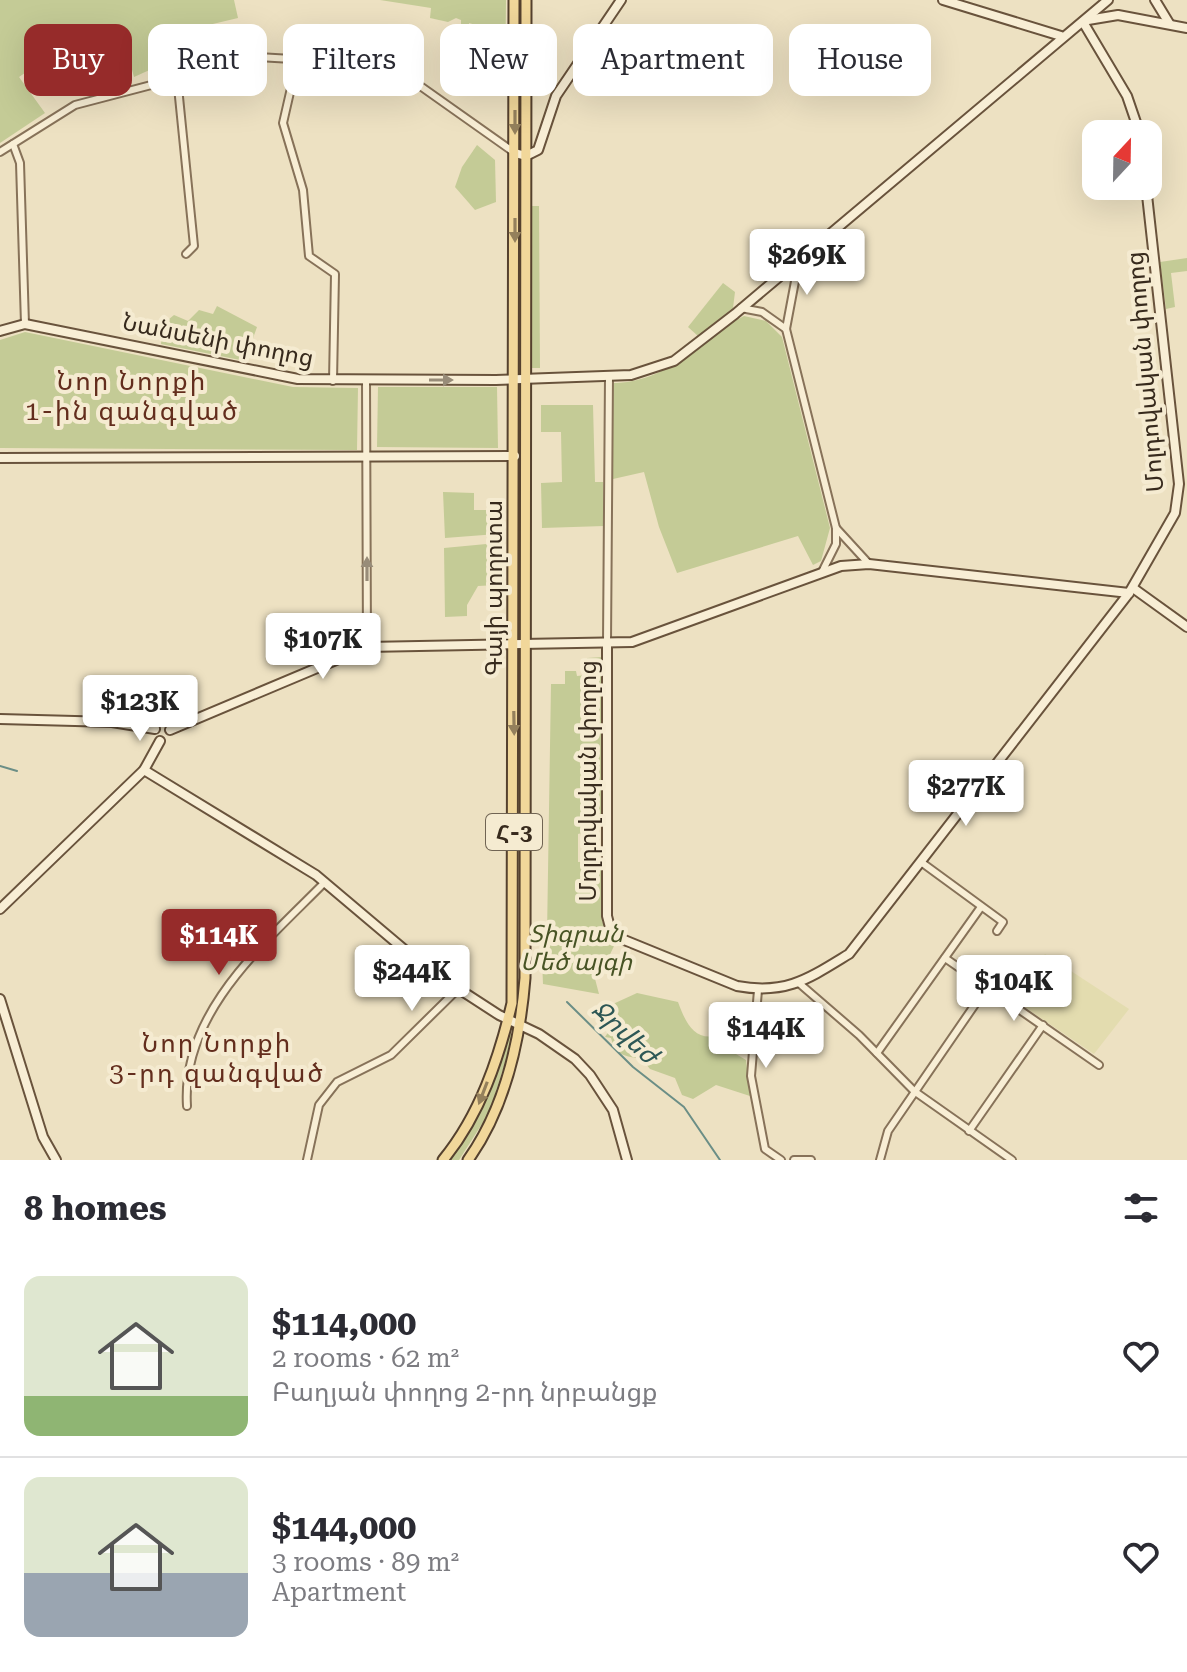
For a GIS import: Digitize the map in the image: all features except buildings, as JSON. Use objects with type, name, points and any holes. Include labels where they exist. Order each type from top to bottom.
[{"type":"main road","name":"Գայի պողոտա","points":[[468,1160],[489,1124],[521,1025],[525,978],[526,645],[514,0]]},
{"type":"main road","name":"Գայի պողոտա","points":[[443,1160],[473,1116],[508,1019],[514,959],[515,456],[521,379],[526,0]]},
{"type":"street","points":[[424,89],[515,153],[526,156],[538,150],[556,96],[621,0]]},
{"type":"street","points":[[943,0],[1061,36],[1108,0]]},
{"type":"street","points":[[1155,0],[1169,24]]},
{"type":"street","points":[[1083,22],[1111,14],[1187,28]]},
{"type":"street","points":[[1083,22],[1127,96],[1135,120]]},
{"type":"street","name":"Նանսենի փողոց","points":[[0,331],[25,324],[298,379],[521,379],[631,375],[674,361],[799,260],[1061,36]]},
{"type":"street","points":[[0,152],[75,105],[148,85]]},
{"type":"street","points":[[179,96],[194,246],[186,254]]},
{"type":"street","points":[[289,96],[283,123],[303,190],[309,256],[335,274],[333,381]]},
{"type":"street","points":[[13,144],[20,163],[25,324]]},
{"type":"street","name":"Մոլդովական փողոց","points":[[607,643],[608,928],[612,935],[737,986],[758,990],[800,984],[849,954],[1131,591],[1175,513],[1183,484],[1148,200]]},
{"type":"street","points":[[799,260],[786,329],[836,528],[836,544],[822,572]]},
{"type":"street","points":[[741,308],[762,312],[786,329]]},
{"type":"street","points":[[607,643],[609,376]]},
{"type":"street","points":[[366,380],[367,647]]},
{"type":"street","points":[[0,458],[515,456]]},
{"type":"street","points":[[836,528],[869,564]]},
{"type":"street","points":[[170,730],[367,647],[632,642],[822,572],[869,564],[1131,591],[1187,627]]},
{"type":"street","points":[[0,719],[97,721],[155,729],[164,725],[170,730]]},
{"type":"street","points":[[155,729],[155,736],[160,741]]},
{"type":"street","points":[[160,741],[168,740],[170,730]]},
{"type":"street","points":[[0,909],[144,770],[160,741]]},
{"type":"street","points":[[144,770],[325,882],[382,934],[458,989],[547,1039],[590,1075],[613,1110],[627,1160]]},
{"type":"street","points":[[921,862],[1003,922],[997,931]]},
{"type":"street","points":[[187,1106],[186,1084],[196,1038],[204,1023],[243,968],[325,882]]},
{"type":"street","points":[[877,1053],[981,907]]},
{"type":"street","points":[[945,958],[1099,1065]]},
{"type":"street","points":[[800,984],[914,1091],[1012,1160]]},
{"type":"street","points":[[880,1160],[888,1131],[987,987]]},
{"type":"street","points":[[307,1160],[319,1105],[337,1082],[391,1055],[458,989]]},
{"type":"street","points":[[758,990],[751,1076],[765,1149],[781,1160]]},
{"type":"street","points":[[0,999],[43,1137],[56,1160]]},
{"type":"street","points":[[969,1131],[1043,1025]]},
{"type":"street","points":[[794,1160],[811,1160]]},
{"type":"shaded area","points":[[1045,954],[1129,1009],[1094,1054],[1014,1000]]},
{"type":"green space","points":[[0,0],[234,0],[238,18],[213,24],[148,24],[148,71],[134,77],[132,24],[24,24],[24,74],[19,77],[24,84],[24,96],[33,96],[45,113],[0,143]]},
{"type":"green space","points":[[380,0],[506,0],[506,24],[461,24],[461,20],[456,18],[448,22],[430,18],[431,8]]},
{"type":"green space","points":[[477,145],[495,160],[496,202],[475,210],[455,187],[462,167]]},
{"type":"green space","points":[[531,206],[539,206],[540,368],[531,368]]},
{"type":"green space","points":[[1187,258],[1187,271],[1171,273],[1175,307],[1166,309],[1160,262]]},
{"type":"green space","points":[[723,283],[735,292],[733,308],[698,336],[688,327]]},
{"type":"green space","points":[[217,306],[257,327],[245,361],[161,344],[163,324],[174,315],[188,321],[199,310],[213,314]]},
{"type":"green space","points":[[744,316],[766,321],[782,337],[830,528],[821,561],[813,565],[798,536],[677,573],[659,527],[644,472],[613,479],[612,383],[632,381],[667,368]]},
{"type":"green space","points":[[25,332],[293,387],[358,388],[357,450],[0,448],[0,340]]},
{"type":"green space","points":[[378,387],[497,387],[498,448],[377,447]]},
{"type":"green space","points":[[541,405],[593,405],[595,482],[603,482],[604,526],[542,528],[541,483],[562,482],[561,432],[541,432]]},
{"type":"green space","points":[[443,492],[474,493],[474,510],[497,510],[497,534],[445,538]]},
{"type":"green space","points":[[497,543],[497,585],[478,586],[467,605],[467,616],[445,617],[444,548]]},
{"type":"green space","name":"Տիգրան Մեծ այգի","points":[[603,657],[603,814],[582,815],[582,833],[578,834],[578,862],[599,861],[599,870],[603,870],[602,921],[614,946],[604,967],[594,975],[599,994],[543,984],[541,936],[547,935],[551,684],[565,684],[565,671],[576,671],[577,676],[587,675],[587,658]]},
{"type":"green space","points":[[637,993],[678,1002],[692,1029],[704,1036],[719,1035],[731,1051],[746,1060],[750,1096],[716,1085],[693,1099],[682,1095],[675,1078],[650,1069],[642,1059],[619,1052],[611,1038],[605,1037],[617,1019],[613,1004]]},
{"type":"green space","points":[[509,1034],[514,1035],[489,1113],[459,1160],[449,1160],[482,1110]]},
{"type":"waterway","name":"Ջրվեժ","points":[[0,766],[17,771]]},
{"type":"waterway","name":"Ջրվեժ","points":[[567,1002],[633,1067],[684,1107],[720,1160]]},
{"type":"district","name":"Նոր Նորքի 1-ին զանգված","points":[[132,396]]},
{"type":"district","name":"Նոր Նորքի 3-րդ զանգված","points":[[217,1058]]}]
